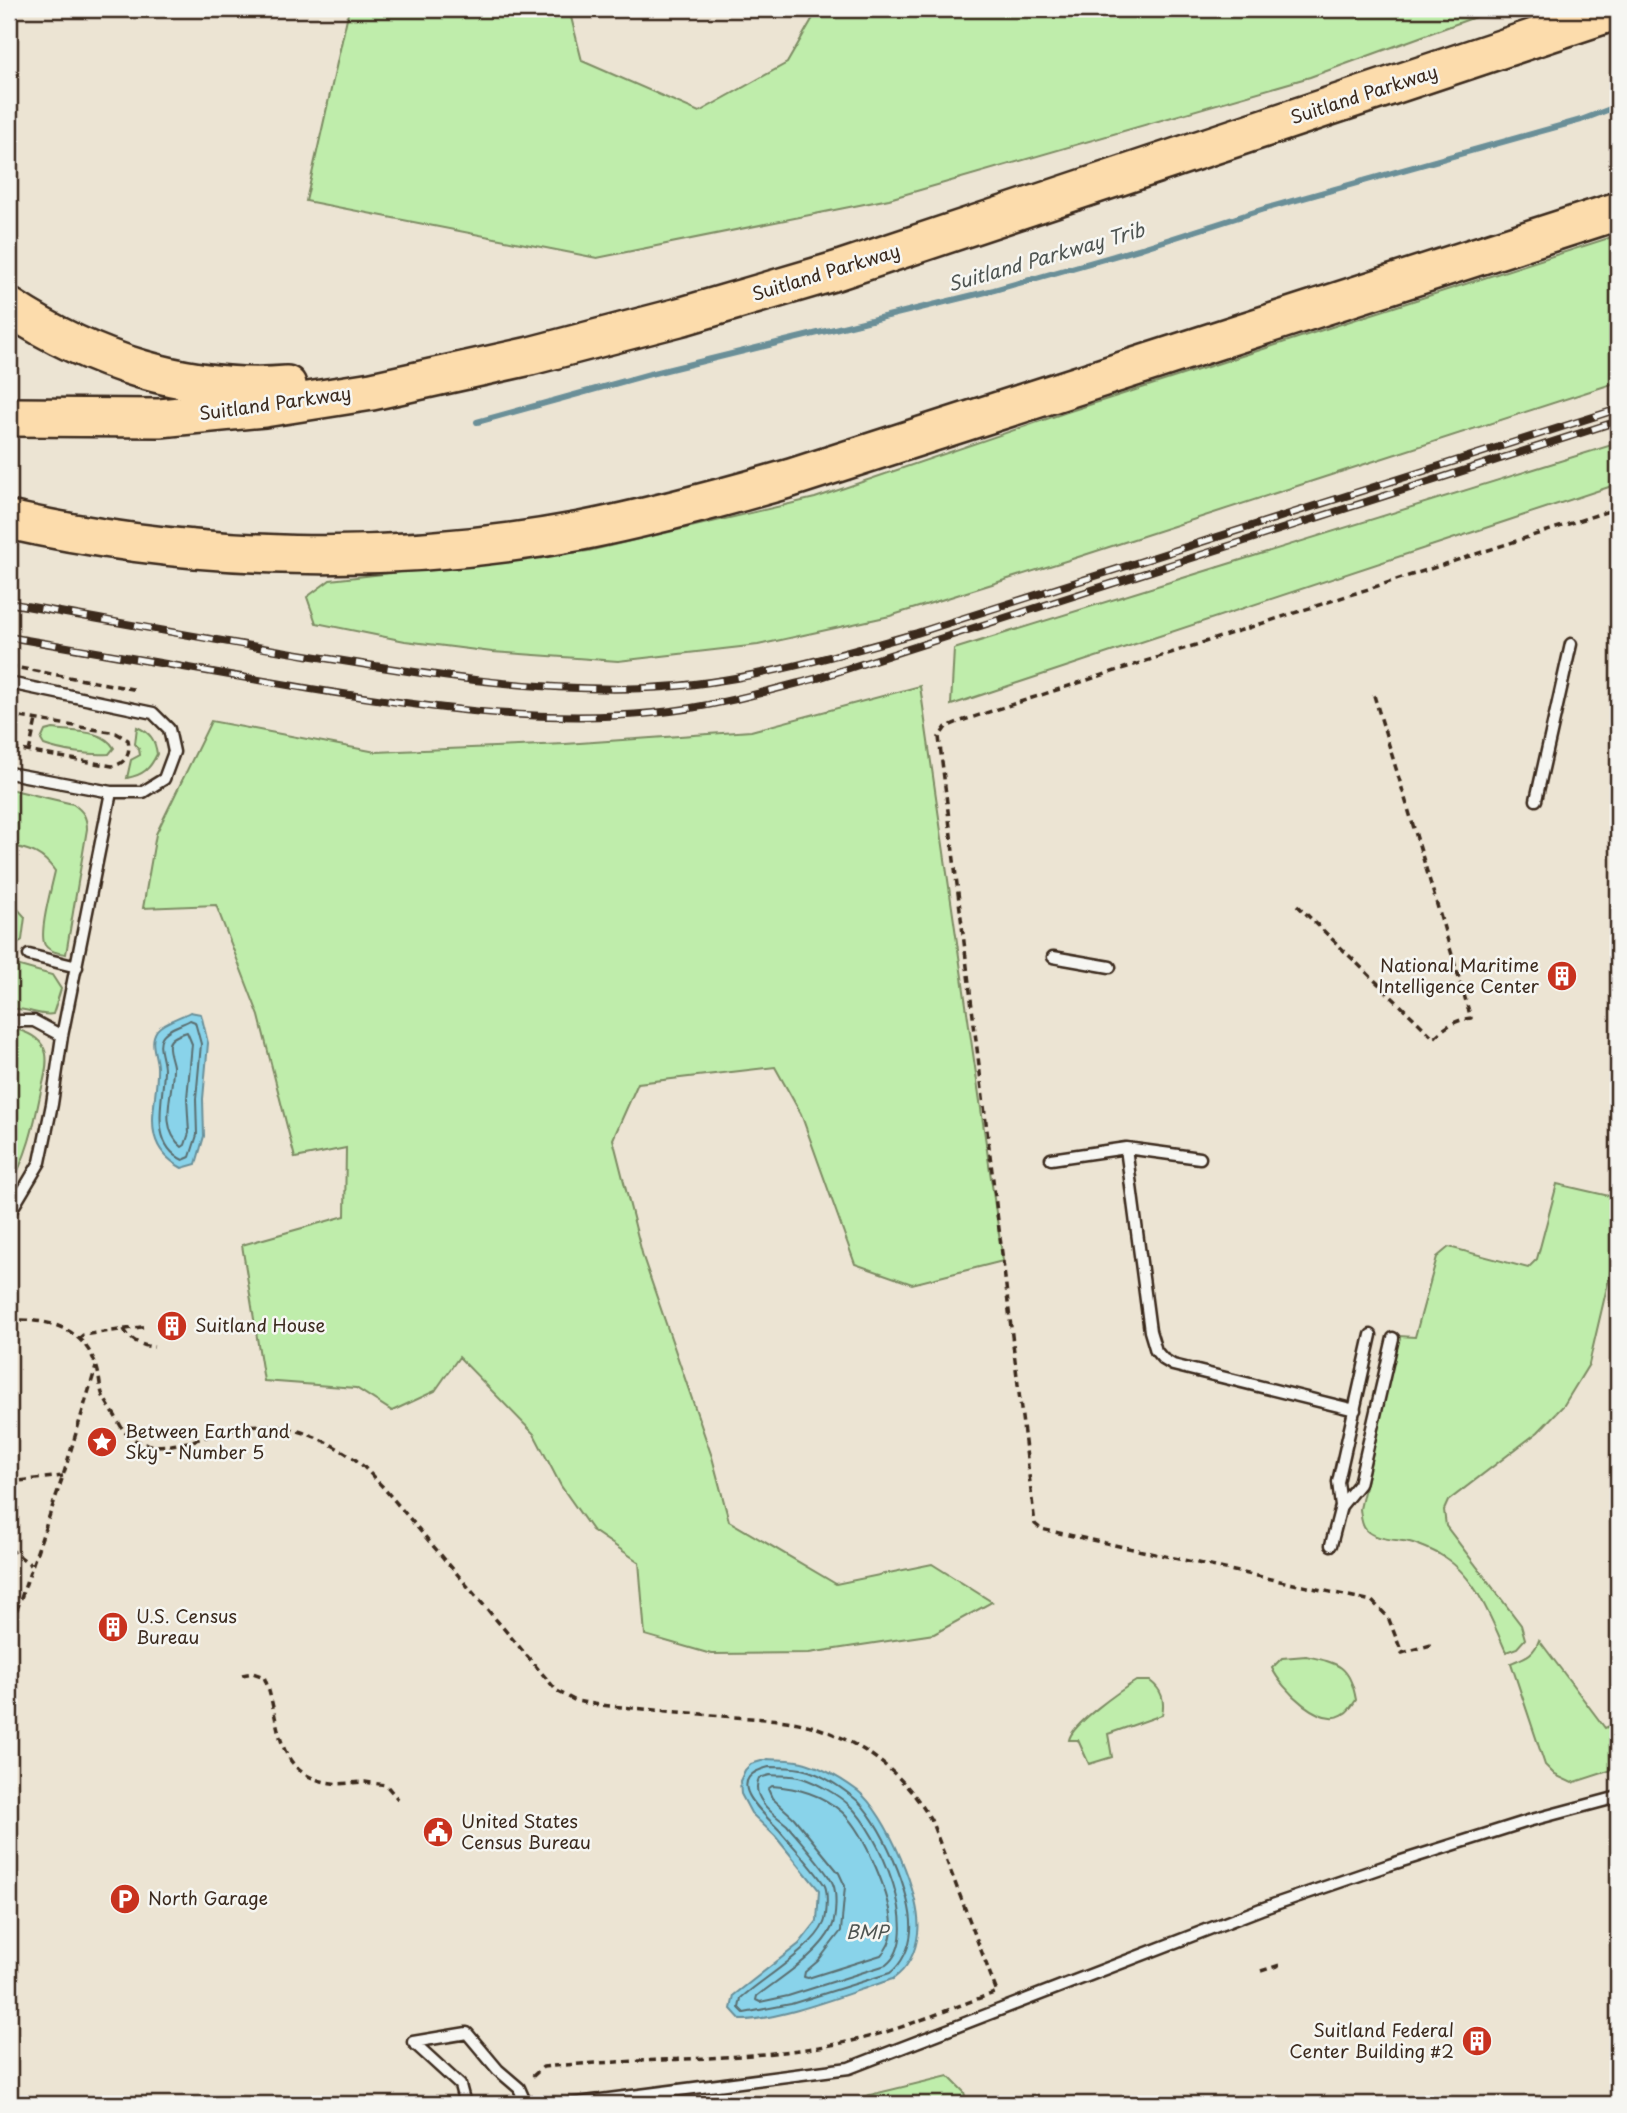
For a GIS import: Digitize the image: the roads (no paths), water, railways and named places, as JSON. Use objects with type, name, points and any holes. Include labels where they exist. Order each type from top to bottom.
[{"type":"highway","name":"Suitland Parkway","points":[[9,416],[108,419],[214,414],[332,398],[473,370],[684,316],[836,271],[1618,10]]},
{"type":"highway","points":[[13,522],[156,545],[299,554],[366,554],[423,550],[579,531],[686,508],[804,474],[1618,211]]},
{"type":"highway","points":[[9,307],[89,352],[156,374],[204,383],[279,386],[367,375],[473,370]]},
{"type":"lane","points":[[1536,800],[1571,644]]},
{"type":"lane","points":[[9,683],[153,713],[169,729],[174,752],[164,779],[143,792],[111,792],[9,773]]},
{"type":"lane","points":[[9,1214],[40,1162],[62,1036],[111,792]]},
{"type":"lane","points":[[29,955],[77,967]]},
{"type":"lane","points":[[1053,957],[1110,967]]},
{"type":"lane","points":[[9,1021],[34,1021],[62,1036]]},
{"type":"lane","points":[[1126,1148],[1150,1331],[1156,1351],[1173,1365],[1355,1410]]},
{"type":"lane","points":[[1051,1159],[1126,1148],[1199,1158]]},
{"type":"lane","points":[[1331,1545],[1341,1506],[1338,1482],[1371,1335]]},
{"type":"lane","points":[[1341,1506],[1359,1484],[1393,1338]]},
{"type":"lane","points":[[570,2104],[849,2068],[1261,1909],[1528,1821],[1618,1797]]},
{"type":"lane","points":[[466,2104],[460,2085],[413,2042],[467,2033],[498,2070],[519,2088],[526,2104]]},
{"type":"water","points":[[190,1012],[201,1014],[208,1043],[203,1099],[204,1136],[196,1164],[182,1168],[168,1158],[154,1135],[157,1066],[153,1043],[160,1027]]},
{"type":"water","name":"BMP","points":[[768,1759],[797,1761],[819,1768],[858,1791],[869,1802],[891,1836],[909,1878],[915,1899],[918,1933],[910,1959],[893,1979],[796,2010],[741,2020],[731,2009],[734,1995],[799,1944],[817,1921],[819,1890],[775,1836],[751,1813],[741,1794],[740,1781],[745,1770],[751,1764]]},
{"type":"waterway","name":"Suitland Parkway Trib","points":[[477,422],[650,374],[994,290],[1142,248],[1264,209],[1581,120],[1618,106]]},
{"type":"railway","points":[[9,603],[255,647],[453,677],[570,688],[682,686],[784,668],[917,633],[1618,409]]},
{"type":"railway","points":[[9,637],[311,689],[481,712],[610,716],[674,711],[736,699],[818,678],[1618,421]]},
{"type":"place","name":"National Maritime Intelligence Center","points":[[1562,976]]},
{"type":"place","name":"Suitland House","points":[[172,1326]]},
{"type":"place","name":"Between Earth and Sky - Number 5","points":[[102,1442]]},
{"type":"place","name":"U.S. Census Bureau","points":[[113,1627]]},
{"type":"place","name":"United States Census Bureau","points":[[438,1832]]},
{"type":"place","name":"North Garage","points":[[125,1899]]},
{"type":"place","name":"Suitland Federal Center Building #2","points":[[1477,2041]]}]
